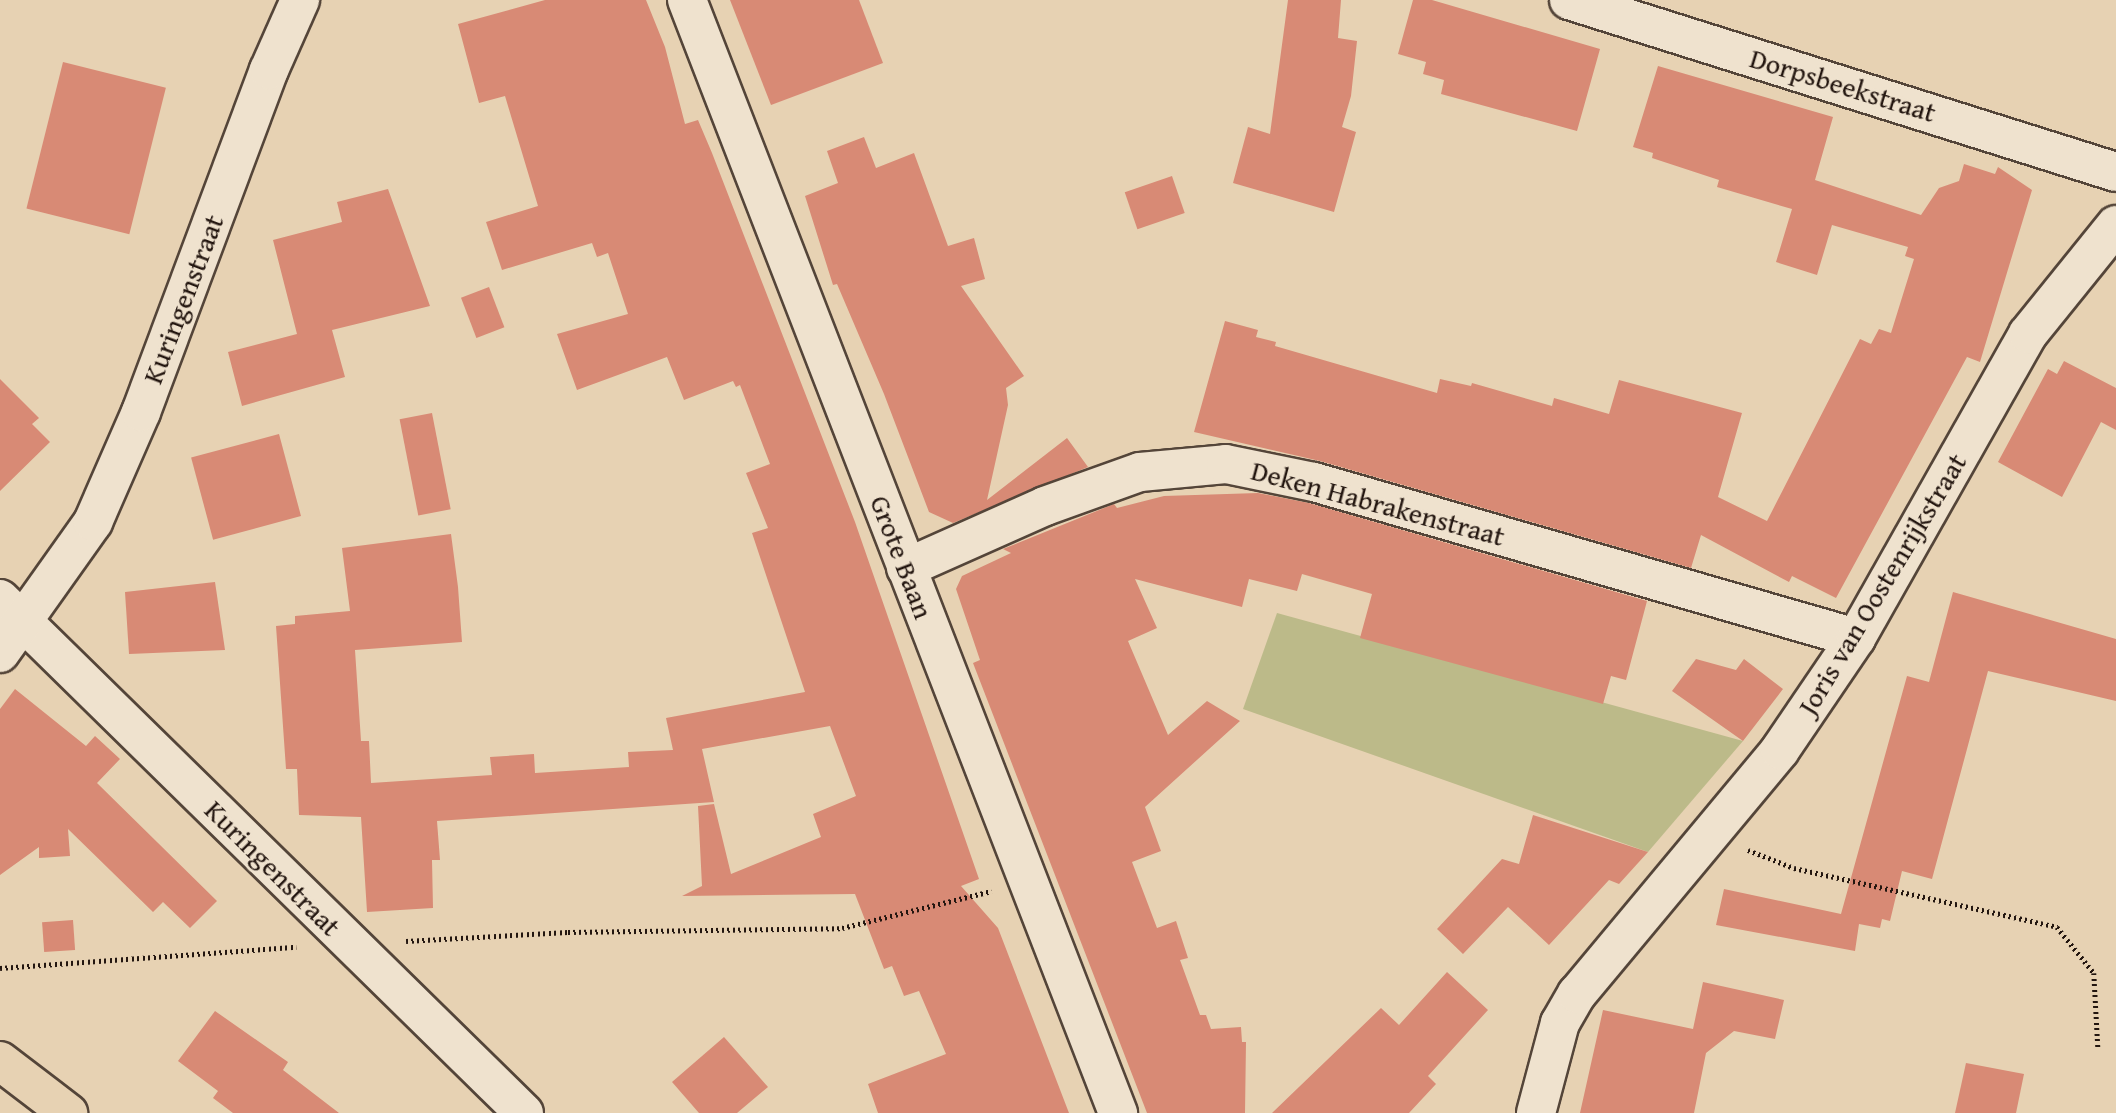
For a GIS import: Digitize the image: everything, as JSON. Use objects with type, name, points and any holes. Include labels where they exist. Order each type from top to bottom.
[{"type":"main road","points":[[0,1062],[68,1113]]},
{"type":"street","name":"Kuringenstraat","points":[[0,653],[12,611],[93,522],[141,412],[269,70],[300,0]]},
{"type":"street","name":"Grote Baan","points":[[687,0],[1118,1113]]},
{"type":"street","name":"Dorpsbeekstraat","points":[[1569,0],[2116,172]]},
{"type":"street","name":"Joris van Oostenrijkstraat","points":[[1536,1113],[1560,1023],[1577,994],[1712,836],[1780,750],[1856,638],[2028,334],[2116,225]]},
{"type":"street","name":"Deken Habrakenstraat","points":[[906,568],[1045,506],[1140,472],[1226,464],[1314,481],[1856,638]]},
{"type":"street","name":"Kuringenstraat","points":[[12,611],[524,1113]]},
{"type":"path","points":[[1712,836],[1794,869],[2057,928],[2094,973],[2098,1047]]},
{"type":"path","points":[[0,968],[568,932],[842,928],[1029,882]]},
{"type":"shaded area","points":[[1277,613],[1743,741],[1648,852],[1243,709]]},
{"type":"building","points":[[545,0],[646,0],[665,47],[685,124],[698,120],[855,522],[979,879],[961,886],[998,928],[1069,1113],[878,1113],[868,1084],[946,1054],[919,991],[904,996],[892,966],[884,969],[855,894],[682,896],[702,886],[698,806],[714,804],[731,874],[821,837],[813,814],[856,796],[830,726],[702,749],[714,802],[437,821],[440,860],[432,860],[433,908],[367,912],[361,817],[299,815],[297,769],[286,769],[276,626],[295,624],[295,616],[350,611],[342,548],[451,534],[458,587],[462,642],[355,650],[361,741],[369,741],[371,783],[492,775],[490,757],[534,754],[535,773],[629,767],[628,752],[673,750],[666,718],[805,692],[752,533],[768,528],[746,473],[770,464],[740,385],[736,387],[733,381],[684,400],[667,357],[577,390],[557,334],[628,314],[608,253],[597,257],[592,243],[502,270],[486,222],[538,206],[505,96],[479,103],[458,24]]},
{"type":"building","points":[[730,0],[859,0],[883,63],[771,105]]},
{"type":"building","points":[[1288,0],[1341,0],[1338,38],[1357,41],[1351,96],[1342,127],[1356,132],[1334,212],[1233,183],[1248,127],[1270,134]]},
{"type":"building","points":[[1413,0],[1432,0],[1600,49],[1577,131],[1441,94],[1444,80],[1423,74],[1426,62],[1398,54]]},
{"type":"building","points":[[63,62],[166,88],[129,234],[26,209]]},
{"type":"building","points":[[1658,66],[1833,117],[1815,180],[1921,215],[1939,188],[1959,181],[1964,164],[1995,174],[1998,167],[2032,190],[1980,362],[1967,357],[1836,598],[1792,576],[1789,582],[1701,535],[1691,568],[1320,461],[1194,432],[1225,321],[1258,330],[1256,337],[1276,342],[1275,346],[1437,393],[1440,379],[1471,386],[1472,383],[1552,406],[1554,398],[1609,414],[1619,380],[1742,413],[1718,497],[1767,521],[1860,339],[1871,344],[1879,329],[1891,333],[1914,259],[1905,256],[1908,247],[1832,225],[1817,275],[1776,262],[1792,209],[1717,187],[1719,180],[1652,158],[1653,153],[1633,147]]},
{"type":"building","points":[[864,137],[876,168],[914,153],[948,246],[974,238],[985,279],[961,286],[1024,376],[1006,388],[1008,405],[987,500],[1067,438],[1088,467],[953,523],[929,512],[884,394],[837,284],[833,285],[805,196],[838,183],[827,151]]},
{"type":"building","points":[[1172,176],[1185,213],[1137,229],[1125,192]]},
{"type":"building","points":[[388,189],[430,306],[332,330],[345,377],[242,406],[228,352],[297,334],[273,240],[342,222],[337,202]]},
{"type":"building","points":[[489,287],[504,327],[476,338],[461,298]]},
{"type":"building","points":[[2064,361],[2116,388],[2116,430],[2101,422],[2062,497],[1998,462],[2048,369],[2057,374]]},
{"type":"building","points":[[0,379],[39,418],[32,424],[50,442],[0,491]]},
{"type":"building","points":[[432,413],[451,509],[418,515],[400,419]]},
{"type":"building","points":[[279,434],[301,516],[213,540],[191,458]]},
{"type":"building","points":[[1258,493],[1309,503],[1647,601],[1626,680],[1611,676],[1603,704],[1360,638],[1372,594],[1302,574],[1297,591],[1249,579],[1242,607],[1135,579],[1157,628],[1128,641],[1168,735],[1207,701],[1240,721],[1145,807],[1161,851],[1132,862],[1157,928],[1176,921],[1188,958],[1180,960],[1200,1015],[1206,1015],[1211,1029],[1241,1027],[1242,1042],[1246,1042],[1245,1113],[1147,1113],[973,663],[980,660],[956,589],[962,576],[1011,553],[1003,549],[1114,504],[1117,508],[1164,496]]},
{"type":"building","points":[[215,582],[225,650],[129,654],[125,592]]},
{"type":"building","points":[[1953,592],[2116,639],[2116,701],[1988,671],[1932,879],[1902,871],[1890,921],[1882,919],[1880,928],[1859,924],[1855,951],[1716,925],[1724,889],[1841,914],[1907,676],[1929,682]]},
{"type":"building","points":[[1696,659],[1736,670],[1744,659],[1783,689],[1743,741],[1672,691]]},
{"type":"building","points":[[15,689],[86,746],[95,736],[120,759],[97,783],[217,901],[190,928],[163,902],[153,912],[68,829],[70,856],[39,858],[39,847],[0,875],[0,709]]},
{"type":"building","points":[[1533,815],[1648,852],[1619,884],[1609,880],[1549,945],[1508,907],[1463,954],[1437,929],[1502,859],[1519,864]]},
{"type":"building","points":[[73,920],[75,950],[44,952],[42,922]]},
{"type":"building","points":[[1447,972],[1488,1010],[1428,1076],[1436,1084],[1409,1113],[1272,1113],[1381,1008],[1399,1025]]},
{"type":"building","points":[[1703,982],[1784,1000],[1775,1039],[1734,1031],[1706,1053],[1694,1113],[1580,1113],[1603,1010],[1693,1029]]},
{"type":"building","points":[[215,1011],[288,1062],[283,1070],[339,1113],[233,1113],[213,1098],[218,1091],[178,1061]]},
{"type":"building","points":[[724,1037],[768,1087],[737,1113],[699,1113],[672,1082]]},
{"type":"building","points":[[1966,1063],[2024,1074],[2016,1113],[1955,1113]]}]
